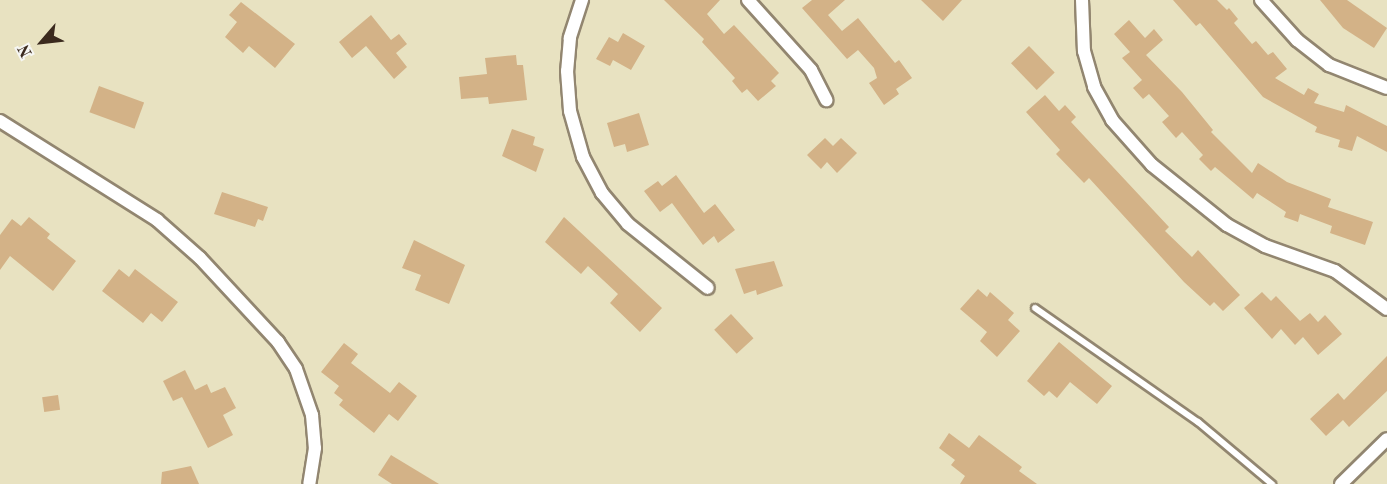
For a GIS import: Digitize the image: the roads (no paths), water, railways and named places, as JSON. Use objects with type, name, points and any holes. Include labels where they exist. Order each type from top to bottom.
[{"type":"street","points":[[582,0],[570,38],[567,71],[570,111],[582,157],[602,193],[628,224],[708,288]]},
{"type":"street","points":[[748,0],[811,70],[826,100]]},
{"type":"street","points":[[1082,0],[1084,51],[1094,87],[1112,120],[1138,150],[1227,225],[1265,246],[1335,272],[1387,309]]},
{"type":"street","points":[[1261,0],[1297,40],[1329,65],[1387,88]]},
{"type":"street","points":[[0,122],[157,220],[200,258],[278,342],[300,376],[312,415],[315,448],[309,484]]},
{"type":"street","points":[[1341,484],[1387,439]]},
{"type":"lane","points":[[1035,308],[1198,422],[1272,484]]}]
